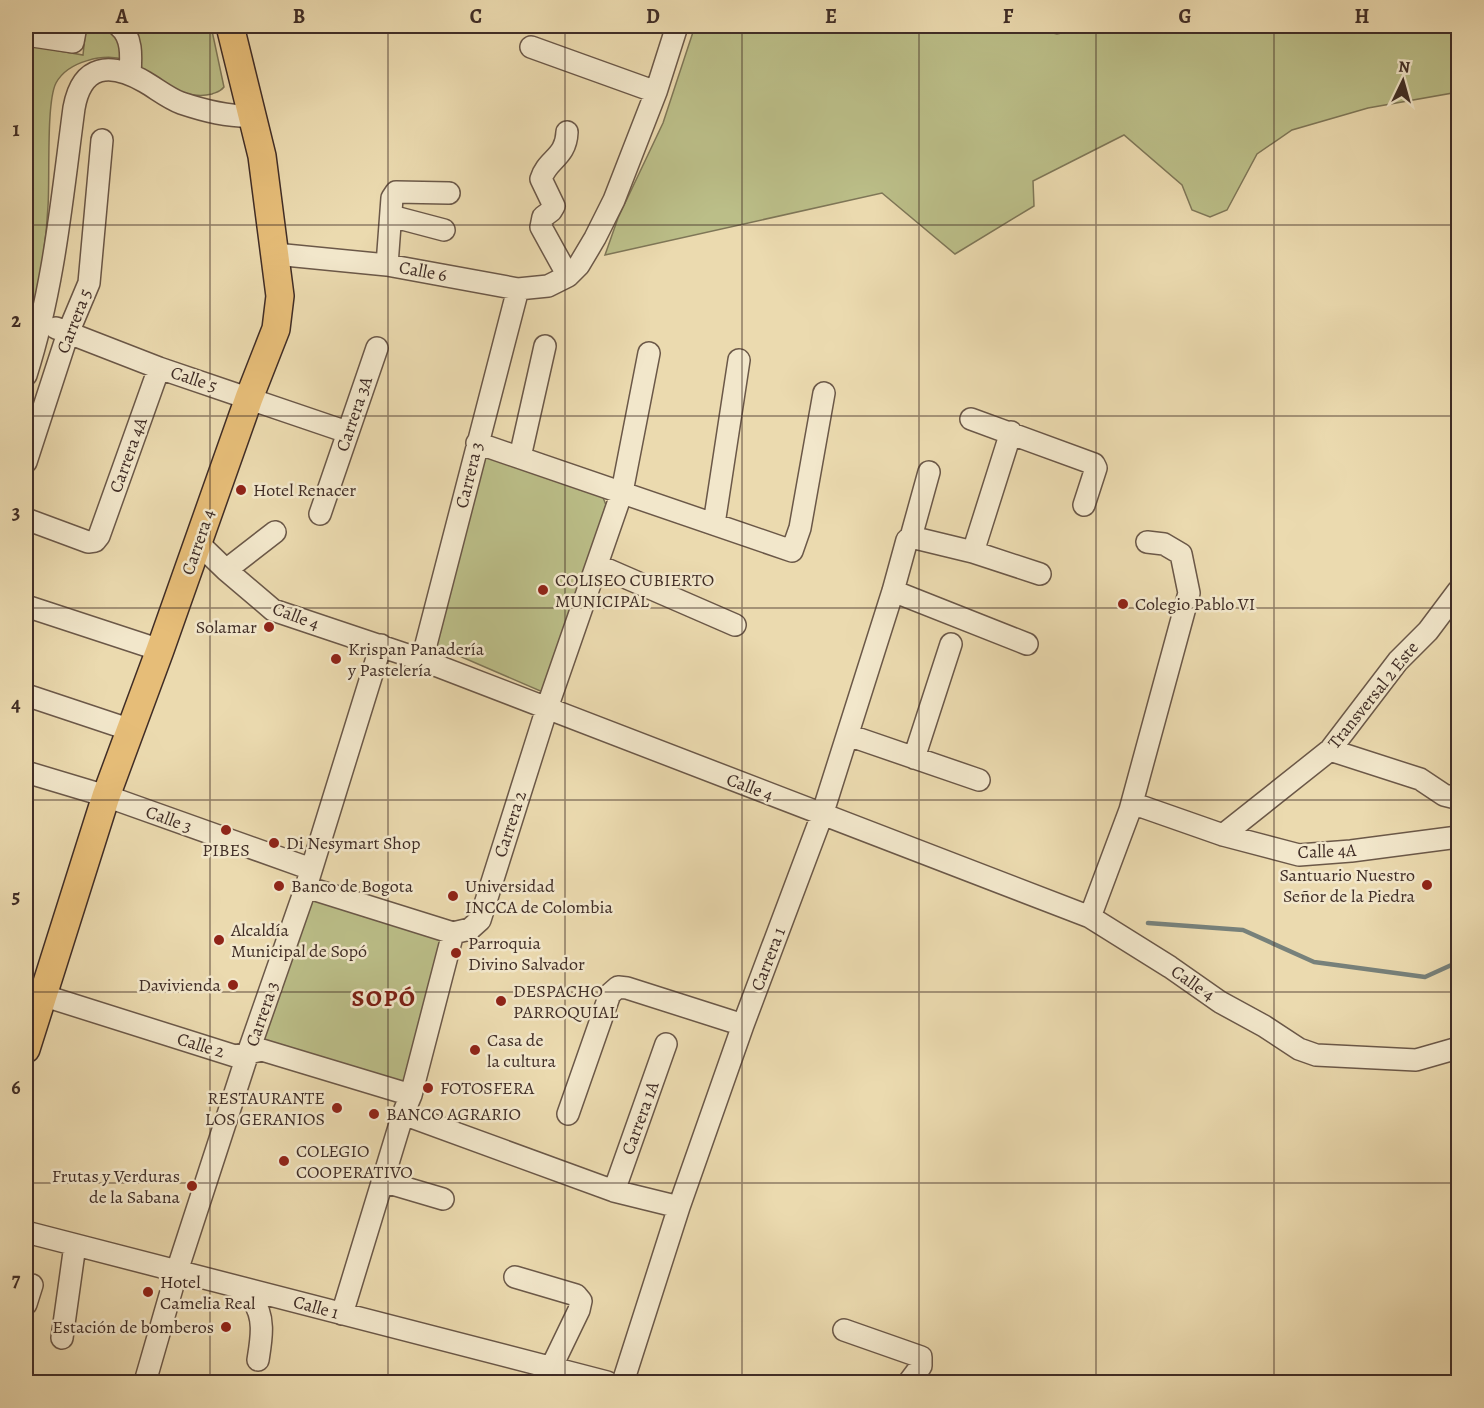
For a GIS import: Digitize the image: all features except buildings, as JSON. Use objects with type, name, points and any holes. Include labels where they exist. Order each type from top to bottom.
[{"type":"main road","name":"Carrera 4","points":[[26,1049],[34,993],[276,329],[280,296],[262,156],[230,26]]},
{"type":"street","points":[[26,35],[73,42],[76,26]]},
{"type":"street","points":[[119,26],[124,30],[129,43],[130,74],[179,102],[220,115],[253,116]]},
{"type":"street","points":[[567,132],[567,144],[555,162],[543,172],[541,179],[554,206],[543,217],[541,227],[568,276],[579,265],[590,247],[614,200],[656,92],[677,26]]},
{"type":"street","points":[[531,47],[656,92]]},
{"type":"street","name":"Carrera 5","points":[[26,375],[41,323],[53,267],[77,92],[83,81],[90,75],[101,71],[111,70],[130,74]]},
{"type":"street","name":"Carrera 5","points":[[26,462],[68,333],[89,283],[102,140]]},
{"type":"street","points":[[387,264],[392,198],[396,192],[449,193]]},
{"type":"street","points":[[391,216],[444,230]]},
{"type":"street","name":"Calle 6","points":[[275,254],[387,264],[518,289],[548,286],[568,276]]},
{"type":"street","name":"Carrera 3","points":[[422,660],[518,289]]},
{"type":"street","name":"Calle 5","points":[[41,323],[159,368],[347,432]]},
{"type":"street","points":[[520,457],[545,346]]},
{"type":"street","name":"Carrera 3A","points":[[320,514],[377,348]]},
{"type":"street","name":"Carrera 2","points":[[453,933],[470,929],[480,920],[547,708],[622,492],[649,353]]},
{"type":"street","points":[[714,524],[739,360]]},
{"type":"street","name":"Carrera 4A","points":[[26,519],[88,542],[95,541],[99,536],[159,368]]},
{"type":"street","points":[[477,443],[792,551],[800,528],[824,393]]},
{"type":"street","points":[[971,419],[1094,464],[1096,468],[1084,505]]},
{"type":"street","points":[[973,552],[1011,432]]},
{"type":"street","name":"Carrera 1","points":[[623,1383],[679,1207],[743,1025],[822,815],[907,540],[911,537],[929,472]]},
{"type":"street","points":[[226,570],[275,532]]},
{"type":"street","points":[[911,537],[973,552],[1040,574]]},
{"type":"street","name":"Calle 4","points":[[197,542],[273,610],[422,660],[1089,917],[1170,967],[1220,1002],[1264,1026],[1299,1049],[1316,1055],[1416,1060],[1458,1047]]},
{"type":"street","points":[[1089,917],[1130,810],[1189,593],[1181,554],[1164,544],[1147,542]]},
{"type":"street","points":[[597,565],[735,625]]},
{"type":"street","points":[[893,591],[1027,644]]},
{"type":"street","name":"Transversal 2 Este","points":[[1222,835],[1329,750],[1398,661],[1428,631],[1458,591]]},
{"type":"street","points":[[26,606],[160,650]]},
{"type":"street","points":[[914,758],[951,644]]},
{"type":"street","name":"Carrera 3","points":[[145,1383],[177,1271],[248,1053],[309,878],[381,645]]},
{"type":"street","points":[[26,695],[131,730]]},
{"type":"street","points":[[848,735],[978,780]]},
{"type":"street","points":[[1329,750],[1420,779],[1444,795],[1454,797],[1458,795]]},
{"type":"street","name":"Calle 3","points":[[26,772],[106,796],[453,933]]},
{"type":"street","name":"Calle 4A","points":[[1130,810],[1136,806],[1143,807],[1222,835],[1299,855],[1351,851],[1458,837]]},
{"type":"street","points":[[342,1314],[403,1114],[411,1095],[453,933]]},
{"type":"street","points":[[568,1114],[610,994],[618,987],[627,987],[743,1025]]},
{"type":"street","name":"Calle 2","points":[[34,993],[235,1056],[262,1050],[411,1095]]},
{"type":"street","name":"Carrera 1A","points":[[614,1191],[666,1044]]},
{"type":"street","points":[[403,1114],[614,1191],[679,1207]]},
{"type":"street","points":[[382,1181],[443,1199]]},
{"type":"street","name":"Calle 1","points":[[26,1232],[608,1383]]},
{"type":"street","points":[[62,1338],[75,1245]]},
{"type":"street","points":[[515,1277],[576,1295],[581,1302],[551,1368]]},
{"type":"street","points":[[234,1286],[253,1301],[261,1318],[262,1338],[258,1360]]},
{"type":"street","points":[[844,1330],[921,1357],[921,1366],[909,1383]]},
{"type":"green space","points":[[86,26],[104,26],[118,38],[126,60],[97,58],[87,61],[69,69],[56,83],[51,107],[49,194],[41,273],[26,337],[26,45],[83,55]]},
{"type":"green space","points":[[130,26],[211,26],[224,87],[212,94],[192,95],[164,83],[139,65]]},
{"type":"green space","points":[[695,26],[1025,26],[1057,34],[1093,26],[1458,26],[1458,92],[1368,108],[1292,130],[1257,154],[1227,210],[1210,217],[1192,210],[1182,185],[1124,135],[1033,181],[1034,206],[955,254],[882,193],[605,255],[618,218],[663,123]]},
{"type":"green space","points":[[484,456],[602,495],[606,505],[545,693],[434,645]]},
{"type":"green space","points":[[306,887],[453,933],[411,1095],[248,1053]]},
{"type":"waterway","points":[[1148,923],[1243,930],[1314,962],[1425,977],[1458,962]]},
{"type":"place","name":"Hotel Renacer","points":[[241,490]]},
{"type":"place","name":"COLISEO CUBIERTO MUNICIPAL","points":[[543,590]]},
{"type":"place","name":"Colegio Pablo VI","points":[[1123,604]]},
{"type":"place","name":"Solamar","points":[[269,627]]},
{"type":"place","name":"Krispan Panadería y Pastelería","points":[[336,659]]},
{"type":"place","name":"PIBES","points":[[226,830]]},
{"type":"place","name":"Di Nesymart Shop","points":[[274,843]]},
{"type":"place","name":"Santuario Nuestro Señor de la Piedra","points":[[1427,885]]},
{"type":"place","name":"Banco de Bogota","points":[[279,886]]},
{"type":"place","name":"Universidad INCCA de Colombia","points":[[453,896]]},
{"type":"place","name":"Alcaldía Municipal de Sopó","points":[[219,940]]},
{"type":"place","name":"Parroquia Divino Salvador","points":[[456,953]]},
{"type":"place","name":"Davivienda","points":[[233,985]]},
{"type":"place","name":"DESPACHO PARROQUIAL","points":[[501,1001]]},
{"type":"place","name":"Casa de la cultura","points":[[475,1050]]},
{"type":"place","name":"FOTOSFERA","points":[[428,1088]]},
{"type":"place","name":"RESTAURANTE LOS GERANIOS","points":[[337,1108]]},
{"type":"place","name":"BANCO AGRARIO","points":[[374,1114]]},
{"type":"place","name":"COLEGIO COOPERATIVO","points":[[284,1161]]},
{"type":"place","name":"Frutas y Verduras de la Sabana","points":[[192,1186]]},
{"type":"place","name":"Hotel Camelia Real","points":[[148,1292]]},
{"type":"place","name":"Estación de bomberos","points":[[226,1327]]},
{"type":"district","name":"SOPÓ","points":[[384,998]]}]
